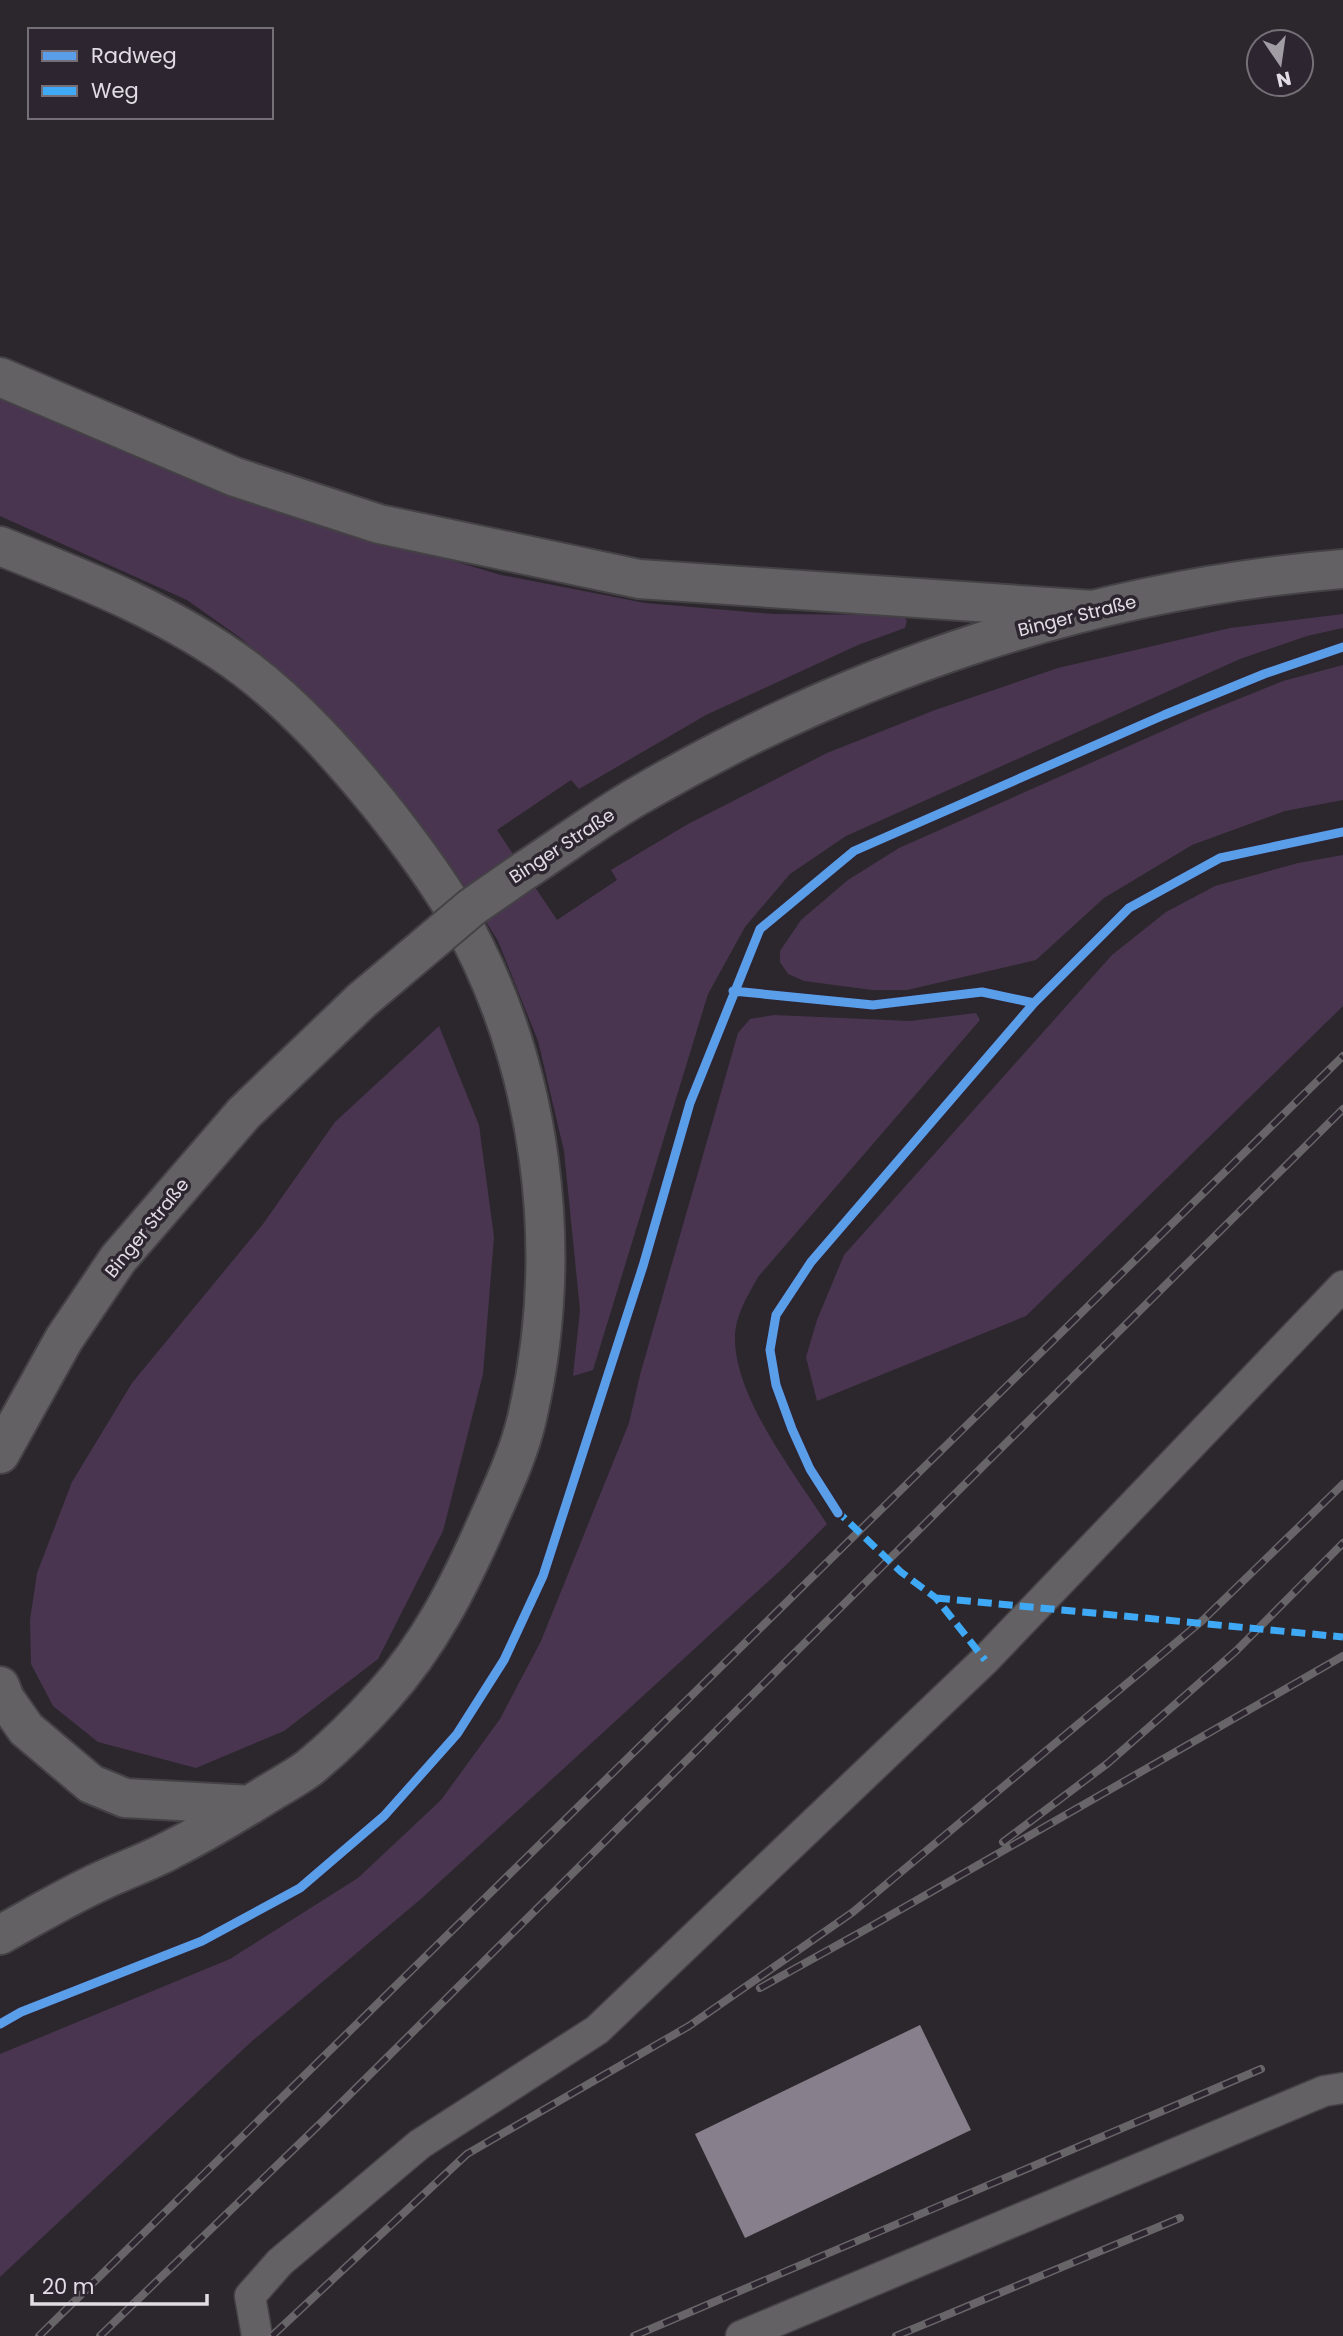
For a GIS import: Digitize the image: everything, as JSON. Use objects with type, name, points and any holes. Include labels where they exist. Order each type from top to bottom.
[{"type":"main road","points":[[0,377],[235,477],[379,524],[639,579],[927,601],[1093,610]]},
{"type":"main road","points":[[0,546],[94,583],[190,631],[247,670],[299,715],[347,765],[419,854],[457,915],[489,980],[514,1048],[533,1117],[543,1189],[546,1262],[541,1342],[526,1422],[499,1496],[445,1610],[411,1663],[340,1741],[306,1770],[170,1850],[96,1883],[0,1935]]},
{"type":"main road","name":"Binger Straße","points":[[0,1454],[64,1339],[118,1259],[244,1113],[362,1000],[472,906],[524,870],[642,793],[729,746],[817,704],[908,668],[999,636],[1093,610],[1192,588],[1343,569]]},
{"type":"main road","points":[[0,1686],[5,1699],[26,1729],[91,1784],[125,1798],[250,1805]]},
{"type":"lane","points":[[257,2336],[250,2296],[280,2262],[420,2144],[597,2030],[985,1660],[1343,1286]]},
{"type":"lane","points":[[741,2336],[771,2330],[1324,2091],[1343,2088]]},
{"type":"shaded area","points":[[0,394],[274,508],[501,575],[645,603],[773,614],[900,615],[907,620],[905,628],[858,645],[706,715],[579,789],[571,780],[497,830],[557,920],[617,880],[611,870],[688,824],[827,753],[935,710],[1058,668],[1230,628],[1343,614],[1343,628],[1307,636],[1240,659],[846,836],[790,874],[745,927],[708,994],[593,1370],[573,1376],[580,1310],[564,1151],[538,1041],[498,941],[456,873],[408,807],[333,724],[242,639],[187,600],[0,516]]},
{"type":"shaded area","points":[[1343,665],[1343,800],[1285,811],[1192,845],[1104,898],[1036,960],[907,990],[872,990],[804,981],[788,974],[780,962],[780,951],[801,920],[848,880],[899,848],[1201,714],[1283,681]]},
{"type":"shaded area","points":[[1343,855],[1343,1006],[1026,1316],[817,1401],[806,1357],[817,1320],[844,1255],[1112,955],[1166,912],[1215,886],[1298,863]]},
{"type":"shaded area","points":[[976,1013],[980,1020],[758,1277],[737,1321],[737,1360],[744,1385],[769,1434],[827,1524],[783,1568],[422,1898],[251,2042],[0,2277],[0,2054],[230,1959],[358,1878],[441,1800],[500,1719],[541,1641],[629,1423],[640,1375],[738,1033],[750,1019],[774,1015],[910,1021]]},
{"type":"shaded area","points":[[439,1026],[479,1125],[494,1237],[483,1374],[443,1531],[378,1659],[284,1731],[196,1768],[98,1742],[53,1706],[31,1664],[30,1620],[37,1573],[72,1482],[132,1383],[263,1224],[335,1122]]},
{"type":"building","points":[[920,2025],[971,2130],[745,2238],[695,2134]]},
{"type":"railway","points":[[39,2336],[1343,1056]]},
{"type":"railway","points":[[100,2336],[324,2120],[1343,1109]]},
{"type":"railway","points":[[272,2336],[467,2154],[689,2026],[853,1912],[1203,1620],[1343,1484]]},
{"type":"railway","points":[[1003,1842],[1108,1763],[1236,1651],[1343,1543]]},
{"type":"railway","points":[[760,1988],[1343,1656]]},
{"type":"railway","points":[[634,2336],[1261,2069]]},
{"type":"railway","points":[[896,2336],[1180,2218]]},
{"type":"marked path","points":[[835,1509],[901,1572],[936,1598],[985,1660]]},
{"type":"marked path","points":[[936,1598],[1343,1637]]},
{"type":"cycle path","points":[[0,2024],[21,2012],[202,1941],[300,1888],[384,1816],[457,1734],[504,1660],[543,1576],[643,1266],[690,1103],[760,929],[854,851],[1164,715],[1264,674],[1343,647]]},
{"type":"cycle path","points":[[838,1513],[810,1469],[792,1429],[776,1385],[770,1350],[776,1315],[811,1262],[1034,1003],[1129,908],[1220,858],[1343,832]]},
{"type":"cycle path","points":[[733,991],[873,1005],[982,992],[1034,1003]]}]
